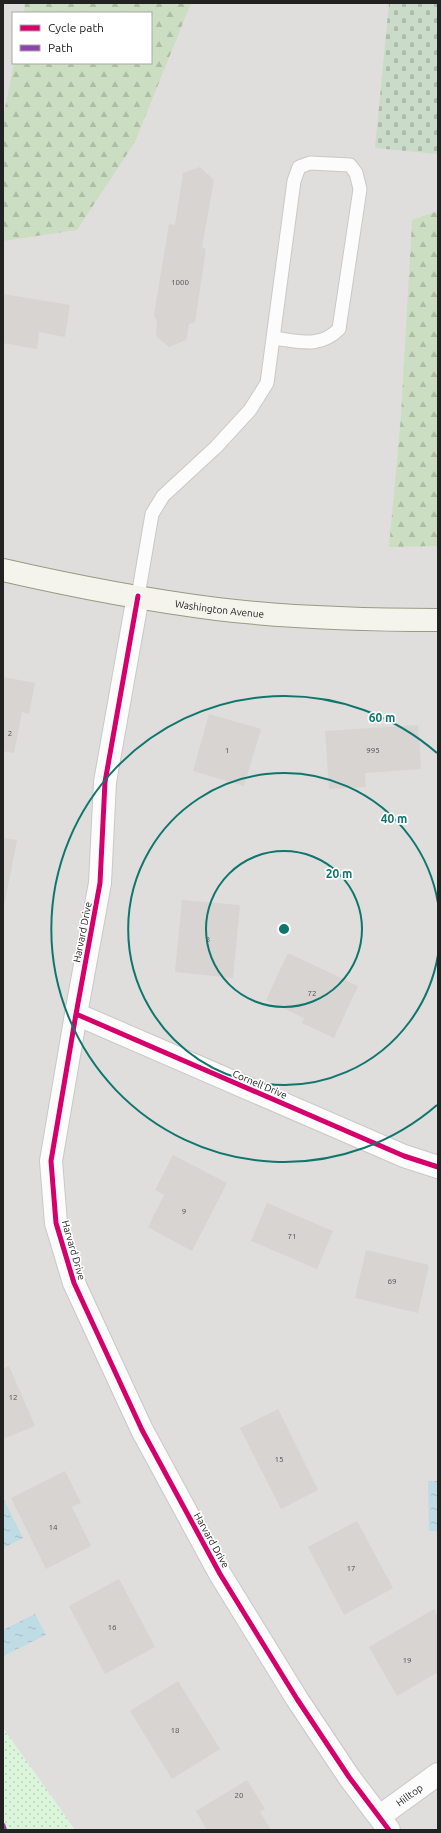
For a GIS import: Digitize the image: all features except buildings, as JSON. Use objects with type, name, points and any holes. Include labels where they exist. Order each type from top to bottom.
[{"type":"main road","name":"Washington Avenue","points":[[3,570],[63,584],[218,609],[353,620],[438,620]]},
{"type":"street","name":"Harvard Drive","points":[[138,596],[105,782],[100,883],[51,1161],[56,1223],[74,1282],[142,1430],[220,1574],[297,1699],[349,1777],[384,1823]]},
{"type":"street","name":"Cornell Drive","points":[[76,1014],[404,1156],[438,1167]]},
{"type":"street","name":"Hilltop","points":[[384,1823],[438,1774]]},
{"type":"lane","points":[[138,596],[152,514],[163,496],[216,447],[250,410],[267,383],[294,181],[299,167],[310,163],[350,165],[356,173],[360,189],[339,329],[331,338],[319,342],[274,338]]},
{"type":"shaded area","points":[[3,3],[438,3],[438,1830],[75,1830],[3,1728]]},
{"type":"green space","points":[[25,3],[191,3],[135,142],[77,230],[3,241],[3,118],[14,64],[152,64],[152,12],[24,12]]},
{"type":"green space","points":[[389,3],[438,3],[438,154],[375,148]]},
{"type":"green space","points":[[438,211],[438,546],[389,547],[401,416],[412,220]]},
{"type":"green space","points":[[3,1728],[75,1830],[3,1830]]},
{"type":"water","points":[[428,1481],[438,1481],[438,1531],[429,1531]]},
{"type":"water","points":[[3,1498],[23,1538],[3,1548]]},
{"type":"water","points":[[35,1614],[46,1635],[3,1656],[3,1630]]},
{"type":"marked path","points":[[3,1824],[5,1830]]},
{"type":"cycle path","points":[[138,596],[105,782],[100,883],[51,1161],[56,1223],[74,1283],[142,1430],[220,1574],[297,1699],[349,1777],[389,1830]]},
{"type":"cycle path","points":[[76,1014],[404,1156],[438,1167]]}]
